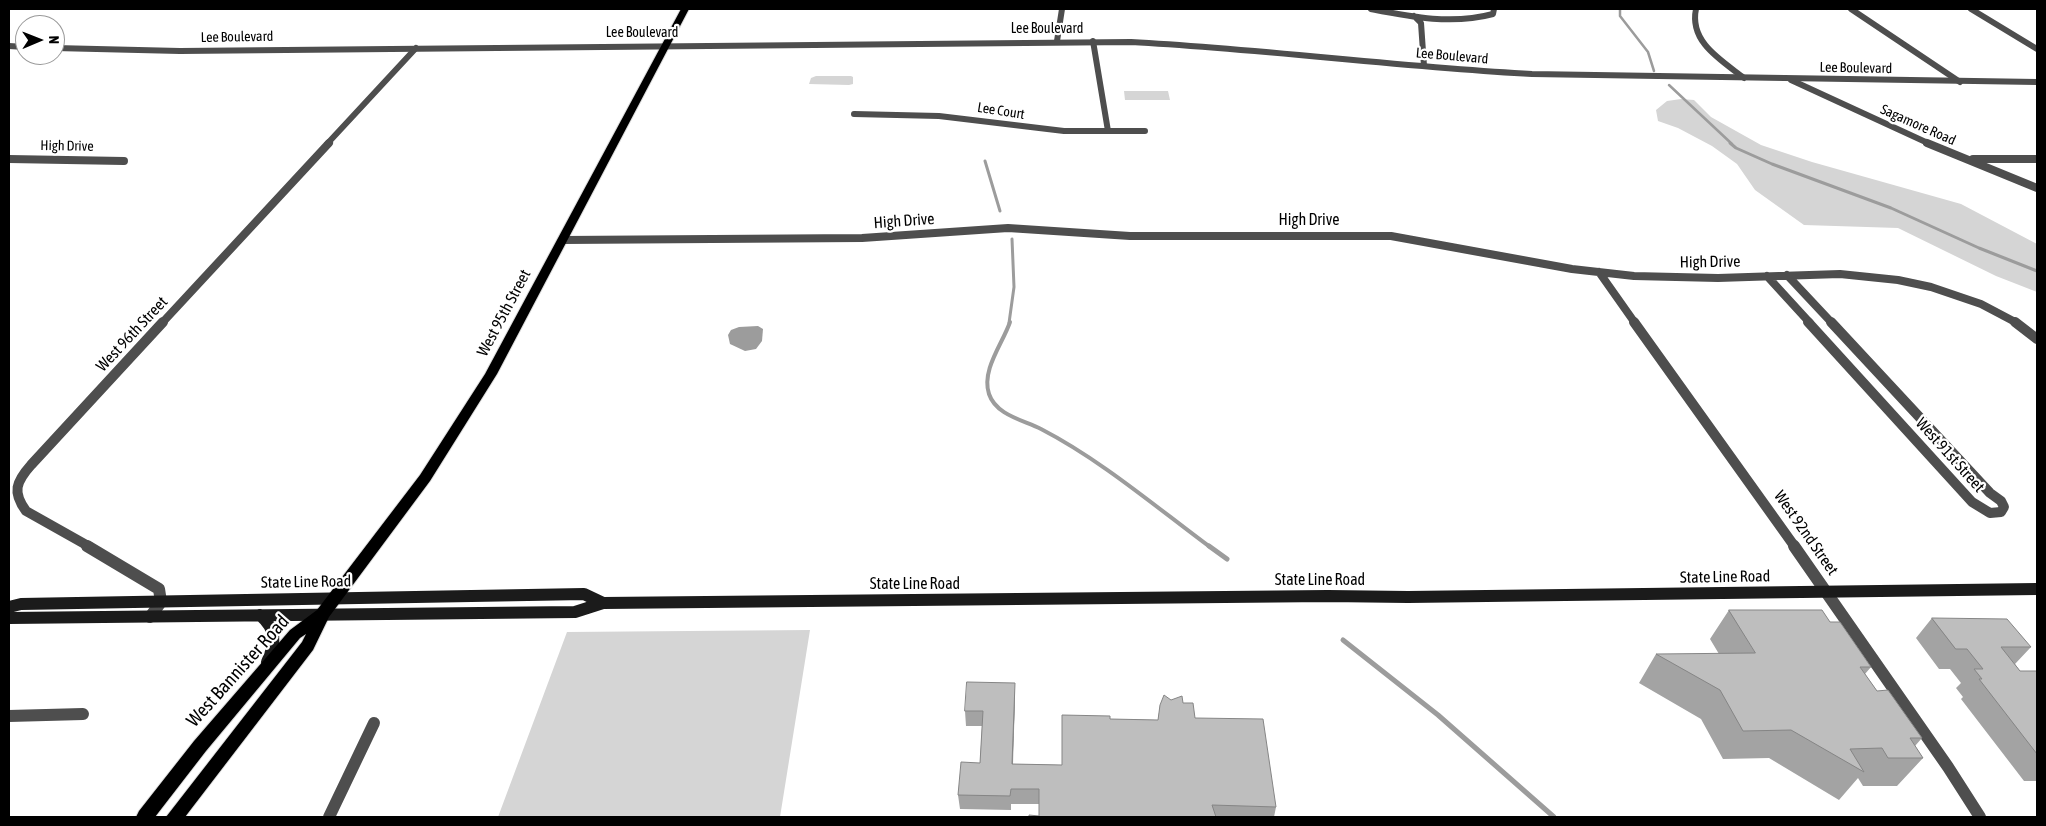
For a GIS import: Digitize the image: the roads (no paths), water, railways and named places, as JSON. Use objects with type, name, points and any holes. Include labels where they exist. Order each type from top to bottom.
[{"type":"main road","name":"West 95th Street","points":[[323,614],[425,478],[469,411],[517,328],[685,9]]},
{"type":"main road","name":"State Line Road","points":[[9,618],[575,612],[603,603],[2037,589]]},
{"type":"main road","name":"State Line Road","points":[[9,608],[21,604],[584,594],[603,603]]},
{"type":"main road","name":"West Bannister Road","points":[[145,817],[200,746],[295,634],[323,614]]},
{"type":"main road","name":"West Bannister Road","points":[[175,817],[308,646],[323,614]]},
{"type":"main road","points":[[260,615],[274,629],[275,638],[273,650],[262,672]]},
{"type":"street","points":[[1058,41],[1062,9]]},
{"type":"street","points":[[1371,9],[1434,20],[1461,20],[1487,16],[1493,14],[1494,9]]},
{"type":"street","points":[[1696,9],[1692,22],[1698,38],[1744,78]]},
{"type":"street","points":[[1851,9],[1960,82]]},
{"type":"street","points":[[1971,9],[2037,49]]},
{"type":"street","points":[[1414,16],[1420,23],[1424,66]]},
{"type":"street","points":[[1420,23],[1434,20]]},
{"type":"street","name":"Lee Boulevard","points":[[65,48],[188,50],[1093,41],[1190,45],[1532,74],[1792,80],[2037,82]]},
{"type":"street","points":[[1093,41],[1108,131]]},
{"type":"street","name":"West 96th Street","points":[[161,602],[159,588],[26,511],[19,503],[15,493],[17,484],[44,451],[416,48]]},
{"type":"street","name":"Sagamore Road","points":[[1792,80],[1967,160],[2037,188]]},
{"type":"street","name":"Lee Court","points":[[854,114],[939,116],[1064,131],[1145,131]]},
{"type":"street","name":"High Drive","points":[[9,159],[124,161]]},
{"type":"street","points":[[1967,160],[2037,159]]},
{"type":"street","name":"High Drive","points":[[563,240],[862,238],[916,236],[1008,228],[1130,236],[1369,235],[1406,238],[1599,272],[1634,276],[1677,278],[1788,275],[1866,276],[1931,287],[1992,309],[2016,322],[2037,339]]},
{"type":"street","name":"West 92nd Street","points":[[1599,272],[1791,541],[1948,767],[1980,817]]},
{"type":"street","name":"West 91st Street","points":[[1767,276],[1972,502],[1990,513],[2001,512],[2004,507],[2001,501],[1990,493],[1788,275]]},
{"type":"street","points":[[150,617],[161,602]]},
{"type":"street","points":[[9,716],[83,714]]},
{"type":"street","points":[[329,817],[374,723]]},
{"type":"waterway","points":[[1620,9],[1620,16],[1648,52],[1654,71]]},
{"type":"waterway","points":[[1669,85],[1732,144]]},
{"type":"waterway","points":[[1730,143],[1736,148],[1772,164],[1891,208],[1979,248],[2037,271]]},
{"type":"waterway","points":[[985,161],[1000,211]]},
{"type":"waterway","points":[[1009,323],[1014,287],[1012,239]]},
{"type":"waterway","points":[[1010,322],[990,366],[988,376],[989,394],[998,407],[1011,416],[1063,441],[1107,469],[1210,547]]},
{"type":"waterway","points":[[1209,546],[1227,559]]},
{"type":"waterway","points":[[1343,640],[1438,715],[1554,817]]}]
